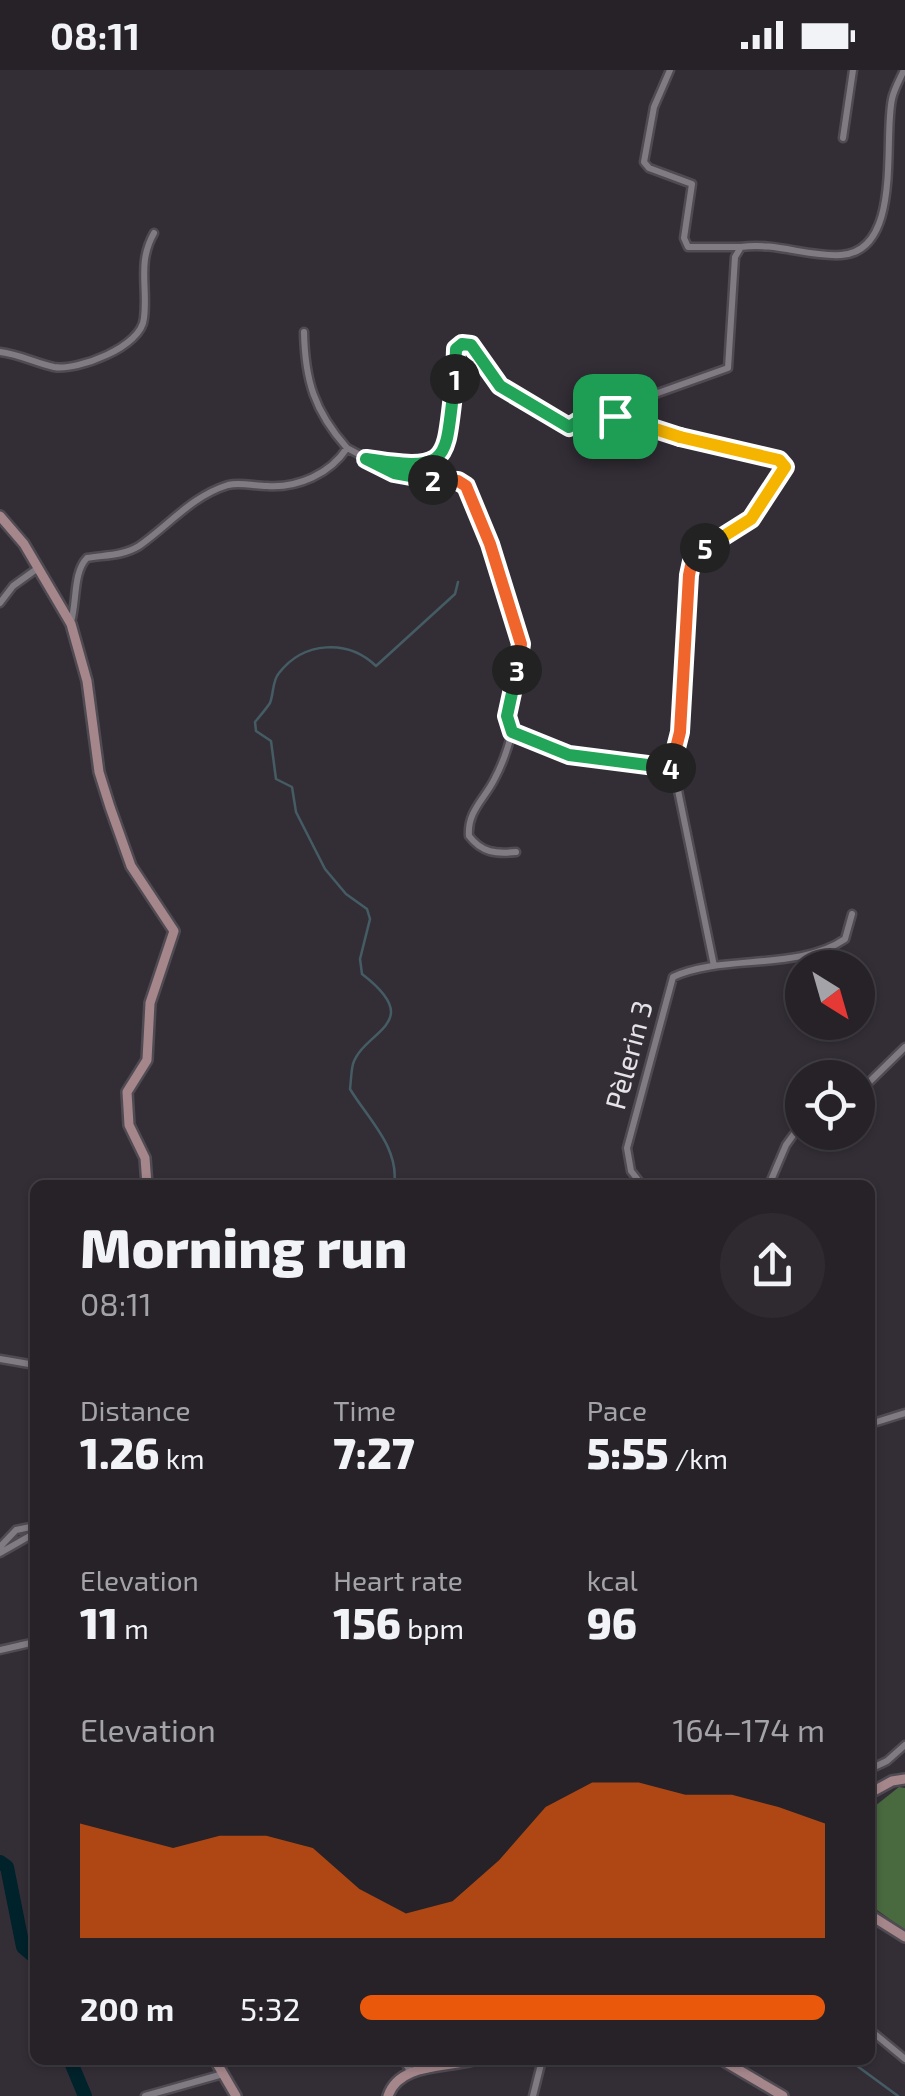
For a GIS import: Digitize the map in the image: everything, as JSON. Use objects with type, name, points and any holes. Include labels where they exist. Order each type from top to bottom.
[{"type":"street","points":[[670,70],[654,107],[644,162],[649,168],[692,184],[694,192],[684,238],[688,246],[761,244],[844,255],[866,246],[877,231],[888,185],[891,102],[904,70]]},
{"type":"street","points":[[843,138],[853,70]]},
{"type":"street","points":[[0,352],[55,367],[75,367],[95,361],[136,336],[145,317],[142,258],[154,233]]},
{"type":"street","points":[[615,416],[627,387],[655,394],[728,368],[735,257],[740,247]]},
{"type":"street","points":[[304,332],[306,382],[347,448],[394,473],[458,481],[466,486],[490,544],[521,644],[507,716],[512,732],[495,778],[470,816],[468,826],[469,836],[482,849],[497,854],[516,852]]},
{"type":"street","points":[[366,459],[418,467],[441,454],[448,437],[456,349],[462,344],[471,345],[500,386],[569,427],[588,415],[615,416],[693,442],[779,460],[785,467],[751,519],[705,548],[692,561],[680,732],[673,768],[714,966],[756,963],[828,948],[844,940],[852,914]]},
{"type":"street","points":[[71,624],[78,600],[78,573],[86,558],[111,556],[138,546],[190,505],[231,484],[272,487],[316,476],[347,448]]},
{"type":"street","points":[[0,516],[24,544],[71,624],[87,681],[98,772],[131,866],[174,931],[150,1004],[147,1060],[128,1092],[129,1125],[145,1158],[146,1180]]},
{"type":"street","points":[[0,603],[13,586],[38,568]]},
{"type":"street","points":[[512,732],[569,755],[673,768]]},
{"type":"street","name":"Pèlerin 3","points":[[638,1180],[632,1171],[627,1148],[667,1009],[671,980],[676,974],[714,966]]},
{"type":"street","points":[[875,1076],[905,1047]]},
{"type":"street","points":[[771,1180],[785,1147]]},
{"type":"street","points":[[0,1359],[30,1364]]},
{"type":"street","points":[[875,1422],[905,1413]]},
{"type":"street","points":[[0,1550],[16,1530],[30,1530]]},
{"type":"street","points":[[0,1550],[30,1533]]},
{"type":"street","points":[[0,1650],[30,1643]]},
{"type":"street","points":[[875,1766],[905,1745]]},
{"type":"street","points":[[875,1790],[905,1779]]},
{"type":"street","points":[[875,1918],[905,1938]]},
{"type":"street","points":[[875,2034],[905,2059]]},
{"type":"street","points":[[217,2065],[236,2096]]},
{"type":"street","points":[[406,2065],[411,2072]]},
{"type":"street","points":[[388,2096],[394,2082],[411,2072],[447,2065]]},
{"type":"street","points":[[532,2096],[541,2065]]},
{"type":"street","points":[[730,2065],[782,2096]]},
{"type":"street","points":[[145,2096],[223,2074]]},
{"type":"green space","points":[[899,1787],[905,1788],[905,1930],[875,1909],[875,1806]]},
{"type":"waterway","points":[[394,1180],[387,1146],[350,1089],[359,1052],[391,1015],[390,1004],[381,991],[362,974],[360,959],[370,919],[367,909],[346,894],[325,869],[296,812],[292,787],[276,779],[271,741],[256,731],[255,722],[270,703],[277,676],[289,662],[326,647],[353,651],[376,666],[455,594],[458,582]]},
{"type":"waterway","points":[[0,1862],[7,1867],[23,1947],[30,1953]]},
{"type":"waterway","points":[[72,2065],[85,2096]]},
{"type":"waterway","points":[[856,2065],[898,2096]]},
{"type":"route","points":[[462,344],[471,345],[500,386],[557,422],[569,427],[588,415],[615,416],[693,442],[704,441],[779,460],[785,467],[751,519],[733,534],[705,548],[692,561],[680,732],[673,768],[569,755],[508,728],[521,644],[490,544],[466,486],[458,481],[394,473],[366,459],[418,467],[441,454],[448,437],[456,349],[462,344]]}]
